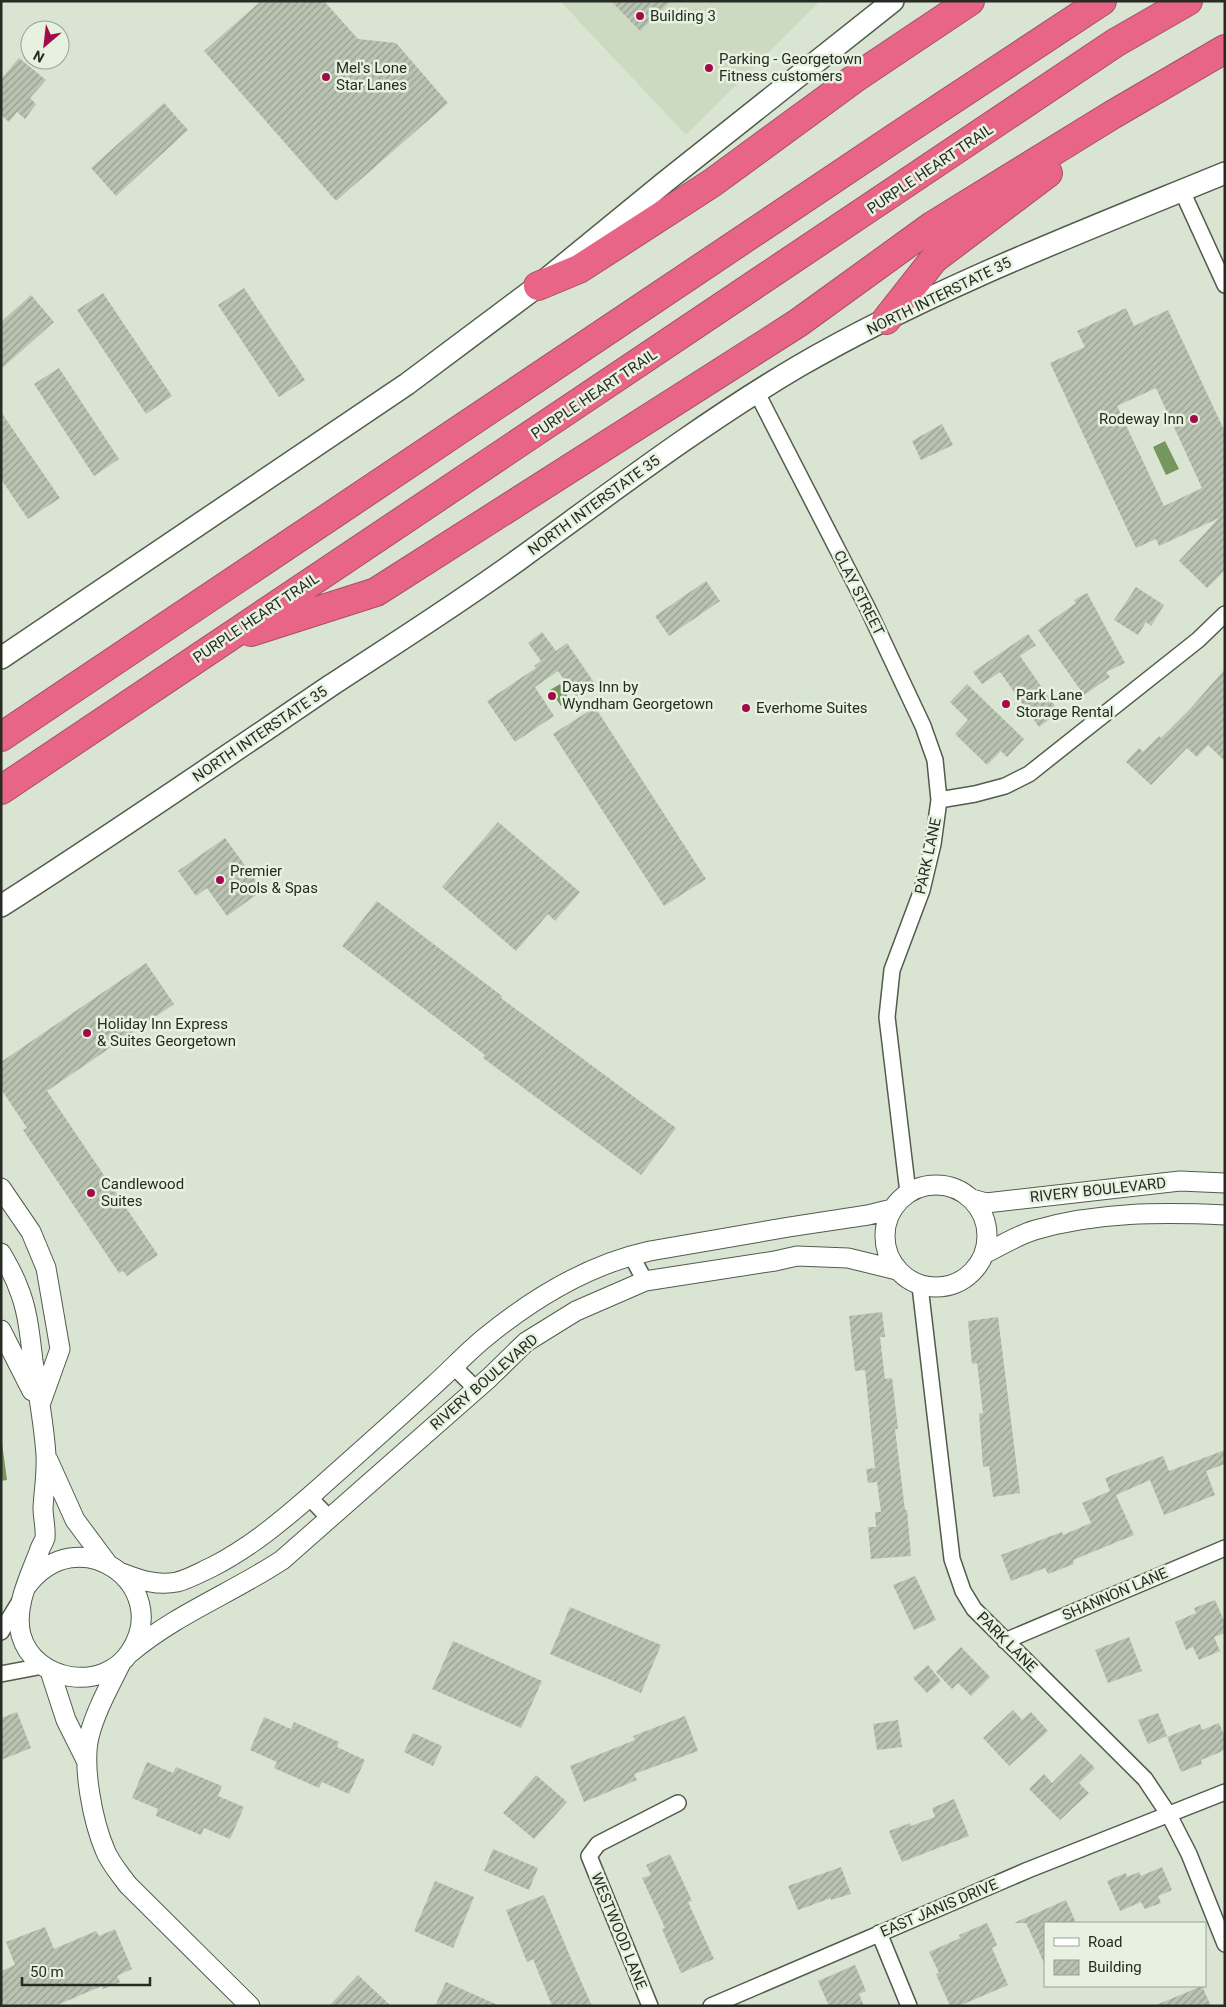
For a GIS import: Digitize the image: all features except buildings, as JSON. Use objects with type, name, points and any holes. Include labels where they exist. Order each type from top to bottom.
[{"type":"highway","points":[[538,286],[579,269],[712,183],[858,76],[970,1]]},
{"type":"highway","points":[[1,737],[899,134],[1102,1]]},
{"type":"highway","name":"PURPLE HEART TRAIL","points":[[1,790],[219,642],[536,433],[1115,44],[1188,1]]},
{"type":"highway","points":[[219,642],[376,592],[798,323],[932,226],[1225,49]]},
{"type":"highway","points":[[886,320],[934,259],[1057,167],[1225,62]]},
{"type":"main road","points":[[1,658],[406,384],[538,286],[665,182],[893,1]]},
{"type":"main road","name":"NORTH INTERSTATE 35","points":[[1,906],[512,564],[635,474],[802,365],[886,320],[1060,239],[1225,173]]},
{"type":"street","points":[[1182,191],[1225,285]]},
{"type":"street","name":"CLAY STREET","points":[[757,393],[867,607],[923,726],[935,760],[939,800]]},
{"type":"street","name":"PARK LANE","points":[[908,1193],[887,1017],[892,970],[922,890],[934,844],[939,800],[975,794],[1005,786],[1029,774],[1198,640],[1225,614]]},
{"type":"street","name":"RIVERY BOULEVARD","points":[[972,1199],[986,1203],[1180,1181],[1225,1183]]},
{"type":"street","points":[[932,1185],[946,1186],[960,1191],[972,1199],[979,1208],[987,1227],[986,1253],[973,1273],[962,1282],[939,1288],[920,1286],[907,1279],[897,1270],[885,1247],[884,1235],[886,1223],[892,1209],[908,1193],[918,1188],[932,1185]]},
{"type":"street","points":[[1,1188],[31,1232],[46,1268],[60,1349],[40,1405]]},
{"type":"street","name":"RIVERY BOULEVARD","points":[[114,1568],[143,1581],[159,1583],[178,1582],[236,1555],[267,1533],[309,1497],[486,1336],[551,1290],[583,1274],[631,1256],[789,1227],[868,1215],[892,1209]]},
{"type":"street","name":"RIVERY BOULEVARD","points":[[986,1253],[1034,1230],[1086,1220],[1162,1212],[1225,1215]]},
{"type":"street","points":[[1,1253],[19,1288],[29,1328],[46,1456],[43,1518],[45,1537],[24,1594],[18,1618],[22,1636],[30,1653],[46,1668],[68,1677],[88,1678],[105,1673],[125,1658]]},
{"type":"street","points":[[631,1256],[645,1281]]},
{"type":"street","name":"RIVERY BOULEVARD","points":[[125,1658],[165,1626],[254,1578],[282,1560],[476,1389],[526,1342],[576,1310],[645,1281],[797,1256],[848,1258],[897,1270]]},
{"type":"street","name":"PARK LANE","points":[[920,1286],[952,1559],[963,1591],[974,1609],[1145,1779],[1169,1815],[1189,1854],[1225,1944]]},
{"type":"street","points":[[1,1330],[40,1405]]},
{"type":"street","points":[[454,1367],[476,1389]]},
{"type":"street","points":[[46,1456],[75,1520],[132,1587],[139,1603],[141,1620],[137,1637],[96,1718],[89,1738],[86,1760],[95,1822],[105,1851],[115,1869],[153,1911],[250,2006]]},
{"type":"street","points":[[309,1497],[330,1519]]},
{"type":"street","name":"SHANNON LANE","points":[[1005,1641],[1225,1548]]},
{"type":"street","points":[[1,1632],[35,1576],[50,1564],[69,1557],[88,1557],[114,1568]]},
{"type":"street","points":[[1,1674],[46,1668]]},
{"type":"street","points":[[46,1668],[66,1720],[86,1760]]},
{"type":"street","name":"EAST JANIS DRIVE","points":[[711,2006],[1028,1870],[1225,1792]]},
{"type":"street","name":"WESTWOOD LANE","points":[[650,2006],[588,1856],[598,1844],[678,1803]]},
{"type":"street","points":[[879,1933],[910,2006]]},
{"type":"shaded area","points":[[560,1],[820,1],[686,135]]},
{"type":"shaded area","points":[[1165,441],[1179,469],[1166,475],[1153,447]]},
{"type":"shaded area","points":[[560,684],[570,700],[561,706],[550,690]]},
{"type":"shaded area","points":[[1,1436],[7,1480],[1,1481]]},
{"type":"place","name":"Building 3","points":[[640,16]]},
{"type":"place","name":"Parking - Georgetown Fitness customers","points":[[709,68]]},
{"type":"place","name":"Mel's Lone Star Lanes","points":[[326,77]]},
{"type":"place","name":"Rodeway Inn","points":[[1194,419]]},
{"type":"place","name":"Days Inn by Wyndham Georgetown","points":[[552,696]]},
{"type":"place","name":"Park Lane Storage Rental","points":[[1006,704]]},
{"type":"place","name":"Everhome Suites","points":[[746,708]]},
{"type":"place","name":"Premier Pools & Spas","points":[[220,880]]},
{"type":"place","name":"Holiday Inn Express & Suites Georgetown","points":[[87,1033]]},
{"type":"place","name":"Candlewood Suites","points":[[91,1193]]}]
